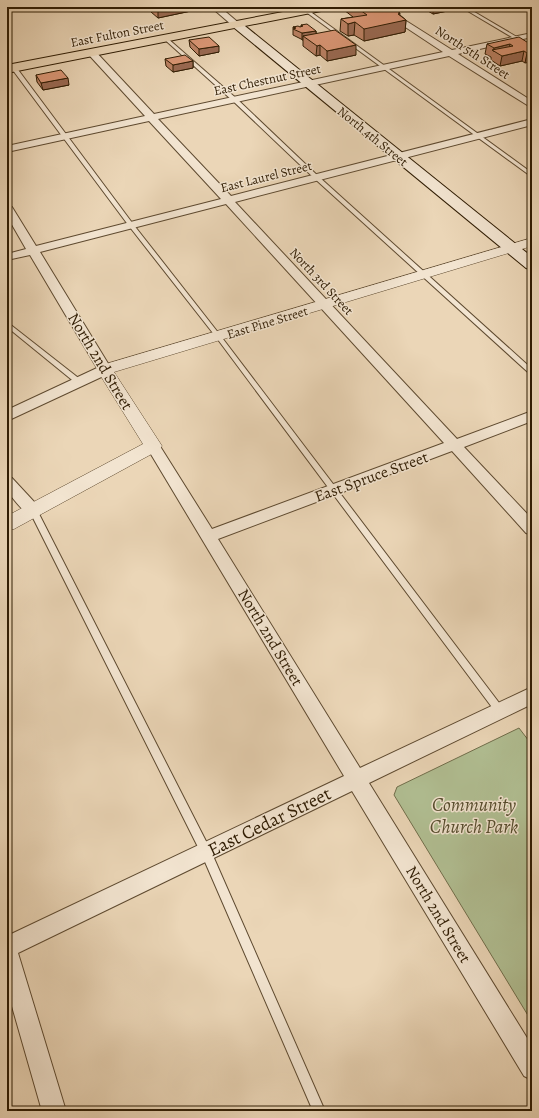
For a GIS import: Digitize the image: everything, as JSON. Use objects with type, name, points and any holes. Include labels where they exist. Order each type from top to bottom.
[{"type":"main road","name":"East Fulton Street","points":[[10,69],[326,7]]},
{"type":"main road","name":"North 4th Street","points":[[236,24],[532,265]]},
{"type":"street","name":"North 4th Street","points":[[215,7],[236,24]]},
{"type":"street","name":"North 5th Street","points":[[379,7],[532,105]]},
{"type":"street","name":"East Chestnut Street","points":[[7,149],[532,34]]},
{"type":"street","name":"North 3rd Street","points":[[92,53],[532,529]]},
{"type":"street","name":"East Laurel Street","points":[[7,257],[532,122]]},
{"type":"street","name":"North 2nd Street","points":[[7,207],[105,370],[210,536],[532,1068]]},
{"type":"street","name":"East Pine Street","points":[[7,416],[105,370],[532,242]]},
{"type":"street","name":"East Spruce Street","points":[[210,536],[532,416]]},
{"type":"street","points":[[7,524],[153,446]]},
{"type":"street","points":[[7,482],[33,510]]},
{"type":"street","name":"East Cedar Street","points":[[7,947],[532,696]]},
{"type":"street","points":[[7,951],[54,1111]]},
{"type":"lane","points":[[463,7],[532,48]]},
{"type":"lane","points":[[307,11],[532,175]]},
{"type":"lane","points":[[165,38],[532,373]]},
{"type":"lane","points":[[10,69],[218,336],[500,711]]},
{"type":"lane","points":[[7,324],[78,382]]},
{"type":"lane","points":[[33,510],[206,852],[319,1111]]},
{"type":"green space","name":"Community Church Park","points":[[519,728],[532,745],[532,1022],[394,795],[397,787]]},
{"type":"building","points":[[153,7],[179,7],[158,11]]},
{"type":"building","points":[[356,7],[390,7],[400,13],[398,14],[406,20],[364,29],[355,22],[348,24],[341,19],[367,15]]},
{"type":"building","points":[[307,24],[316,31],[302,33],[293,29],[296,28],[293,27],[300,27],[303,26],[301,25]]},
{"type":"building","points":[[335,30],[356,45],[327,51],[320,45],[317,46],[303,36]]},
{"type":"building","points":[[209,37],[219,46],[199,49],[189,40]]},
{"type":"building","points":[[519,37],[530,44],[532,43],[532,52],[527,53],[524,51],[502,56],[492,50],[513,46],[510,44],[494,48],[487,44]]},
{"type":"building","points":[[185,55],[193,61],[173,65],[165,59]]},
{"type":"building","points":[[61,70],[68,78],[41,83],[36,75]]}]
